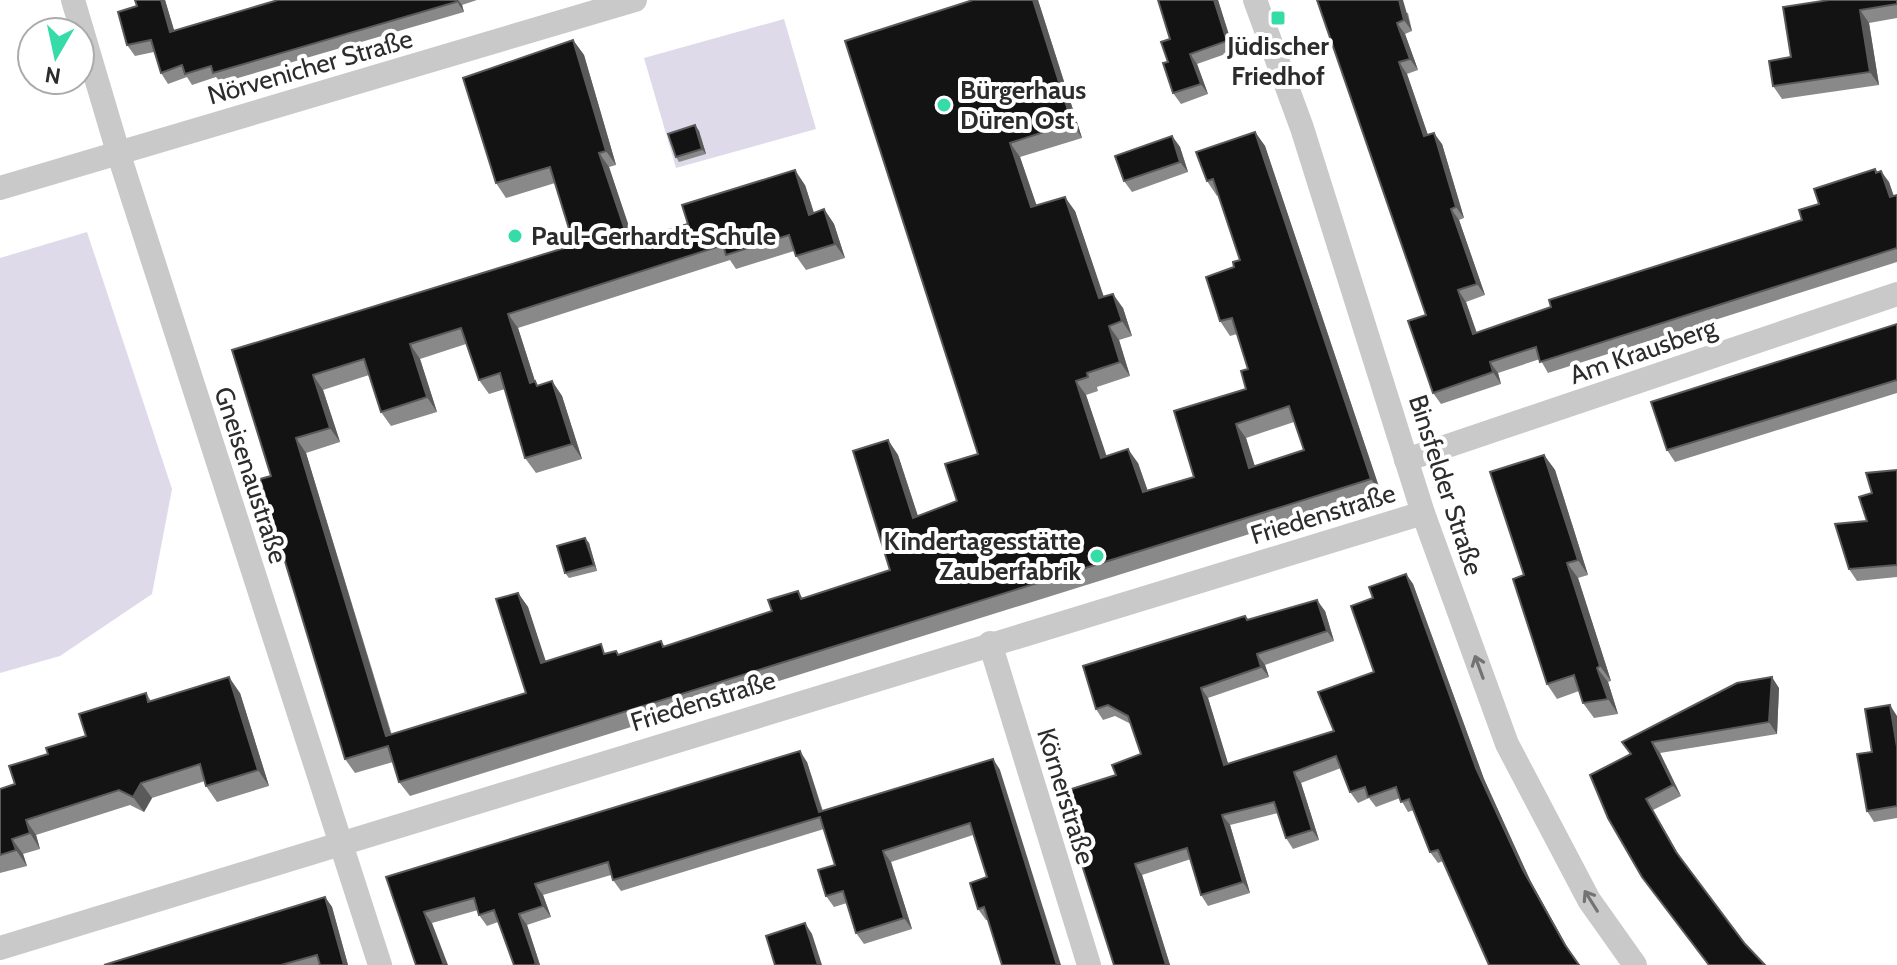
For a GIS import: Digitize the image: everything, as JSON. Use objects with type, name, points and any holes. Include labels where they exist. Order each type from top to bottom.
[{"type":"street","name":"Gneisenaustraße","points":[[73,0],[118,152],[380,965]]},
{"type":"street","name":"Nörvenicher Straße","points":[[0,188],[590,6],[635,0]]},
{"type":"street","name":"Binsfelder Straße","points":[[1255,0],[1302,128],[1423,513],[1507,744],[1589,900],[1635,965]]},
{"type":"street","name":"Am Krausberg","points":[[1406,460],[1897,294]]},
{"type":"street","name":"Friedenstraße","points":[[0,948],[338,842],[1423,513]]},
{"type":"street","name":"Körnerstraße","points":[[990,643],[1089,965]]},
{"type":"shaded area","points":[[784,19],[816,129],[676,168],[644,58]]},
{"type":"shaded area","points":[[87,232],[172,489],[152,594],[60,656],[0,673],[0,258]]},
{"type":"building","points":[[135,0],[161,0],[170,32],[278,0],[456,2],[213,73],[211,66],[185,74],[182,65],[161,73],[151,40],[127,45],[118,12],[137,6]]},
{"type":"building","points":[[973,0],[1033,0],[1072,123],[1010,143],[1031,207],[1065,197],[1099,298],[1113,294],[1122,321],[1109,326],[1120,362],[1087,373],[1088,377],[1076,381],[1101,458],[1128,449],[1143,492],[1194,477],[1174,411],[1246,389],[1241,371],[1248,369],[1232,318],[1220,321],[1206,277],[1234,267],[1233,262],[1240,260],[1213,179],[1207,181],[1196,152],[1255,132],[1371,479],[399,782],[388,746],[345,759],[260,479],[271,476],[232,350],[574,245],[550,167],[496,183],[463,78],[573,40],[606,151],[599,153],[629,242],[688,224],[682,205],[795,170],[809,215],[824,209],[835,244],[796,256],[789,235],[726,255],[723,245],[508,314],[530,383],[535,381],[537,386],[552,381],[572,444],[525,458],[500,373],[479,380],[461,328],[410,344],[427,397],[381,412],[364,359],[313,375],[330,428],[296,438],[386,736],[526,693],[496,599],[518,593],[541,663],[601,644],[604,654],[616,651],[618,655],[661,641],[663,647],[772,611],[768,600],[798,591],[801,599],[890,570],[853,451],[888,440],[913,518],[957,501],[945,464],[978,454],[845,41]],"holes":[[[1289,406],[1304,450],[1249,468],[1236,424]]]},
{"type":"building","points":[[1158,0],[1214,0],[1227,41],[1190,54],[1201,84],[1173,93],[1163,63],[1168,62],[1161,42],[1170,39]]},
{"type":"building","points":[[1317,0],[1399,0],[1404,20],[1397,23],[1410,59],[1399,62],[1424,136],[1434,133],[1456,207],[1451,209],[1477,284],[1458,290],[1473,334],[1551,307],[1549,300],[1802,220],[1799,210],[1819,204],[1814,189],[1875,169],[1876,173],[1881,171],[1890,197],[1897,195],[1897,248],[1540,362],[1536,347],[1490,362],[1493,372],[1433,393],[1408,321],[1426,315]]},
{"type":"building","points":[[1829,0],[1897,0],[1897,4],[1860,10],[1870,72],[1773,86],[1769,61],[1791,57],[1783,7]]},
{"type":"building","points":[[695,125],[702,149],[676,157],[668,134]]},
{"type":"building","points":[[1172,136],[1180,162],[1124,181],[1115,156]]},
{"type":"building","points":[[1897,324],[1897,380],[1667,450],[1651,402]]},
{"type":"building","points":[[1544,455],[1578,560],[1567,563],[1608,699],[1583,703],[1574,675],[1547,684],[1513,579],[1524,575],[1490,472]]},
{"type":"building","points":[[1897,470],[1897,565],[1849,569],[1835,524],[1867,521],[1859,497],[1872,493],[1866,473]]},
{"type":"building","points":[[585,538],[594,565],[565,573],[557,546]]},
{"type":"building","points":[[1406,574],[1476,768],[1523,870],[1579,965],[1489,965],[1438,850],[1430,852],[1409,799],[1401,802],[1396,787],[1368,797],[1365,787],[1350,792],[1336,756],[1294,772],[1312,830],[1286,838],[1274,802],[1222,815],[1243,882],[1201,895],[1187,848],[1135,864],[1166,965],[1114,965],[1059,793],[1116,775],[1112,765],[1141,754],[1128,716],[1108,705],[1096,709],[1083,666],[1245,616],[1247,620],[1317,600],[1327,631],[1257,654],[1261,667],[1201,688],[1224,765],[1334,731],[1318,692],[1374,672],[1351,606],[1373,598],[1369,587]]},
{"type":"building","points":[[229,677],[258,770],[206,786],[200,764],[141,783],[133,797],[119,790],[26,820],[30,833],[12,839],[16,850],[0,855],[0,789],[15,784],[9,766],[48,754],[46,748],[86,736],[79,714],[146,693],[148,702]]},
{"type":"building","points":[[1772,677],[1769,722],[1652,742],[1673,785],[1646,799],[1676,852],[1745,944],[1765,965],[1709,965],[1642,877],[1608,818],[1590,775],[1631,754],[1622,742],[1737,683]]},
{"type":"building","points":[[1890,705],[1897,747],[1897,806],[1867,811],[1857,754],[1872,752],[1865,709]]},
{"type":"building","points":[[800,751],[819,812],[993,759],[1057,965],[1002,965],[984,907],[978,909],[970,883],[987,877],[970,823],[883,851],[904,918],[856,933],[843,891],[826,896],[818,870],[835,865],[820,817],[613,880],[608,862],[535,884],[543,906],[519,914],[536,964],[533,965],[514,965],[494,910],[479,915],[474,898],[424,912],[444,965],[416,965],[386,877]]},
{"type":"building","points":[[325,897],[344,965],[320,965],[317,955],[281,965],[104,965]]},
{"type":"building","points":[[805,923],[818,965],[775,965],[766,936]]},
{"type":"place","name":"Jüdischer Friedhof","points":[[1278,18]]},
{"type":"place","name":"Bürgerhaus Düren Ost","points":[[944,105]]},
{"type":"place","name":"Paul-Gerhardt-Schule","points":[[515,236]]},
{"type":"place","name":"Kindertagesstätte Zauberfabrik","points":[[1097,556]]}]
